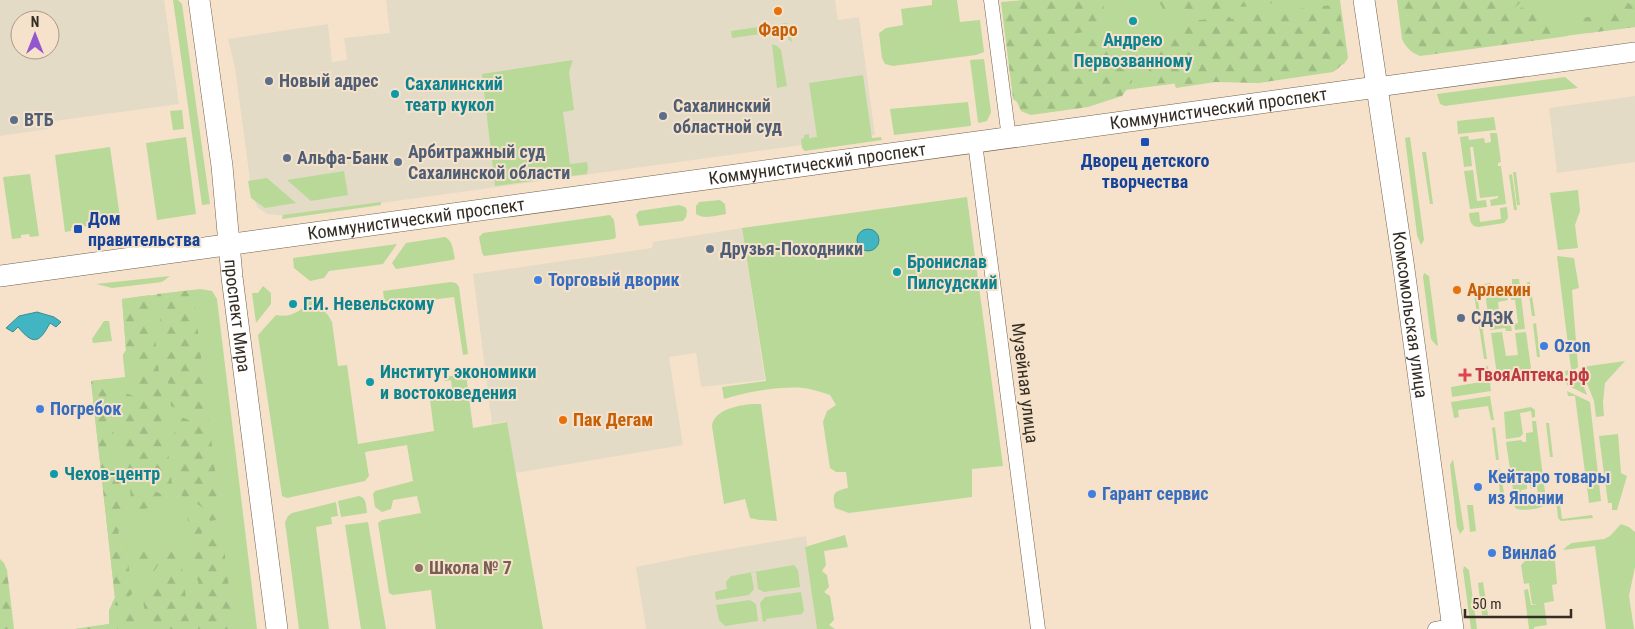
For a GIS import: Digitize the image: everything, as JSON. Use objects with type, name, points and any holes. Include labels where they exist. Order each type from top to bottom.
[{"type":"main road","name":"проспект Мира","points":[[199,0],[222,166],[229,245],[277,629]]},
{"type":"main road","name":"Комсомольская улица","points":[[1364,0],[1403,262],[1447,628]]},
{"type":"main road","name":"Коммунистический проспект","points":[[0,276],[1635,52]]},
{"type":"street","points":[[991,0],[1009,138]]},
{"type":"street","name":"Музейная улица","points":[[975,143],[1038,629]]},
{"type":"shaded area","points":[[0,0],[164,0],[179,104],[47,122],[48,129],[0,136]]},
{"type":"shaded area","points":[[386,0],[835,0],[838,20],[859,17],[875,135],[287,216],[267,214],[257,207],[251,188],[235,68],[228,39],[328,24],[332,62],[347,60],[344,38],[390,33]]},
{"type":"shaded area","points":[[1635,96],[1635,162],[1557,173],[1549,108]]},
{"type":"shaded area","points":[[742,228],[765,380],[701,387],[696,353],[669,357],[683,445],[515,473],[506,421],[492,424],[473,274],[652,248],[653,242]]},
{"type":"shaded area","points":[[806,536],[817,629],[646,629],[636,567]]},
{"type":"green space","points":[[173,0],[178,0],[182,4],[210,204],[202,205]]},
{"type":"green space","points":[[932,0],[957,0],[960,22],[980,20],[984,52],[976,55],[893,66],[885,64],[882,58],[879,33],[886,28],[903,25],[901,9],[932,5]]},
{"type":"green space","points":[[1023,0],[1340,0],[1348,58],[1344,64],[1337,67],[1179,83],[1018,104],[1013,84]]},
{"type":"green space","points":[[1023,0],[1093,0],[1104,5],[1102,24],[1096,30],[1066,35],[1067,43],[1098,37],[1105,39],[1132,79],[1132,82],[1122,96],[1088,107],[1031,115],[1021,111],[1017,102],[1013,99],[1001,2]]},
{"type":"green space","points":[[1158,0],[1302,0],[1266,4],[1265,2],[1258,3],[1258,5],[1178,14],[1165,12]]},
{"type":"green space","points":[[1397,0],[1520,0],[1521,2],[1511,11],[1512,14],[1515,14],[1524,5],[1541,22],[1555,22],[1558,26],[1564,28],[1568,36],[1420,56],[1410,50],[1402,39]]},
{"type":"green space","points":[[1498,0],[1635,0],[1635,27],[1503,44]]},
{"type":"green space","points":[[1623,1],[1635,6],[1635,27],[1588,33],[1584,28],[1582,18],[1615,13],[1620,10]]},
{"type":"green space","points":[[1332,5],[1340,13],[1346,46],[1343,61],[1333,72],[1259,83],[1215,82],[1176,88],[1174,82],[1157,84],[1150,75],[1148,65],[1150,59],[1161,44],[1168,28],[1180,22],[1230,17],[1231,19],[1238,18],[1238,16],[1271,12],[1272,14],[1279,13],[1280,11],[1298,12],[1298,9]]},
{"type":"green space","points":[[787,23],[792,42],[786,35],[775,32],[732,38],[731,31]]},
{"type":"green space","points":[[772,44],[781,50],[787,86],[777,88]]},
{"type":"green space","points":[[984,59],[991,112],[987,121],[979,123],[970,60]]},
{"type":"green space","points":[[573,60],[569,72],[574,110],[563,112],[570,164],[587,162],[587,174],[495,186],[482,74]]},
{"type":"green space","points":[[863,75],[872,138],[881,137],[882,140],[805,151],[802,148],[801,139],[804,138],[804,135],[809,134],[809,138],[817,137],[809,83]]},
{"type":"green space","points":[[1565,77],[1578,88],[1445,106],[1440,104],[1437,94]]},
{"type":"green space","points":[[968,102],[970,126],[894,135],[890,109]]},
{"type":"green space","points":[[182,110],[184,129],[173,130],[170,111]]},
{"type":"green space","points":[[1494,117],[1496,130],[1458,134],[1457,121]]},
{"type":"green space","points":[[1490,133],[1497,133],[1501,162],[1498,163],[1498,166],[1501,166],[1506,204],[1491,206],[1490,200],[1498,198],[1498,196],[1480,198],[1473,147],[1470,147],[1472,166],[1464,167],[1460,137],[1468,136],[1469,140],[1484,138],[1485,143],[1491,142]]},
{"type":"green space","points":[[186,137],[196,214],[157,220],[146,143]]},
{"type":"green space","points":[[1410,137],[1424,240],[1421,245],[1417,235],[1405,138]]},
{"type":"green space","points":[[110,147],[121,224],[103,227],[102,224],[71,228],[71,231],[65,232],[55,155]]},
{"type":"green space","points":[[1422,152],[1426,152],[1433,204],[1430,204]]},
{"type":"green space","points":[[1473,170],[1477,201],[1486,200],[1487,207],[1470,209],[1464,171]]},
{"type":"green space","points":[[344,171],[348,195],[311,201],[287,180]]},
{"type":"green space","points":[[1513,172],[1516,172],[1520,205],[1517,205]]},
{"type":"green space","points":[[30,174],[39,236],[30,237],[29,234],[21,235],[21,238],[12,239],[3,177]]},
{"type":"green space","points":[[1512,174],[1517,210],[1514,210],[1509,175]]},
{"type":"green space","points":[[267,178],[296,203],[265,208],[251,198],[248,181]]},
{"type":"green space","points":[[1578,190],[1580,211],[1575,225],[1578,248],[1558,250],[1550,193]]},
{"type":"green space","points":[[967,197],[1003,466],[972,469],[972,497],[849,513],[835,508],[835,494],[839,490],[848,488],[846,472],[836,472],[830,468],[823,422],[827,411],[836,405],[830,395],[806,388],[784,388],[752,392],[724,399],[722,387],[766,381],[742,228]]},
{"type":"green space","points":[[720,200],[725,204],[726,214],[707,217],[696,214],[696,206],[699,202]]},
{"type":"green space","points":[[381,202],[381,205],[282,219],[283,215]]},
{"type":"green space","points":[[679,205],[687,210],[683,221],[639,226],[636,215],[639,211]]},
{"type":"green space","points":[[1507,207],[1508,218],[1504,223],[1478,227],[1471,222],[1469,213],[1479,212],[1480,222],[1501,219],[1500,208]]},
{"type":"green space","points":[[610,215],[614,220],[616,237],[614,239],[484,256],[482,253],[479,237],[483,233]]},
{"type":"green space","points":[[445,237],[451,243],[455,259],[396,269],[392,263],[406,243]]},
{"type":"green space","points":[[397,244],[383,264],[329,271],[324,278],[310,281],[294,268],[293,258]]},
{"type":"green space","points":[[1557,256],[1574,258],[1579,288],[1572,290],[1578,367],[1566,376],[1565,371],[1571,369]]},
{"type":"green space","points":[[1424,273],[1429,276],[1438,346],[1431,339]]},
{"type":"green space","points":[[170,276],[162,282],[112,288],[96,284]]},
{"type":"green space","points":[[1512,279],[1519,279],[1525,329],[1515,330],[1514,324],[1518,323],[1515,300],[1511,300],[1511,297],[1514,296],[1513,289],[1509,289]]},
{"type":"green space","points":[[451,282],[456,283],[459,287],[468,354],[463,355],[454,297],[385,306],[383,291]]},
{"type":"green space","points":[[1527,282],[1530,282],[1535,316],[1532,316]]},
{"type":"green space","points":[[1490,283],[1493,287],[1506,285],[1506,289],[1502,291],[1503,298],[1507,297],[1508,300],[1498,302],[1500,320],[1510,319],[1512,331],[1506,331],[1505,328],[1490,330],[1484,284]]},
{"type":"green space","points":[[263,286],[271,293],[271,304],[256,323],[252,293],[258,293]]},
{"type":"green space","points":[[1476,286],[1481,321],[1478,321],[1473,287]]},
{"type":"green space","points":[[200,289],[212,291],[217,299],[257,629],[75,629],[109,624],[109,610],[115,598],[91,381],[125,377],[123,355],[126,350],[122,299]]},
{"type":"green space","points":[[193,290],[209,423],[171,406],[157,294]]},
{"type":"green space","points":[[150,295],[158,361],[124,365],[123,355],[126,350],[122,299]]},
{"type":"green space","name":"Школа № 7","points":[[310,298],[328,315],[332,322],[338,366],[347,365],[358,444],[434,431],[429,392],[437,390],[438,397],[453,395],[451,380],[445,381],[444,377],[466,374],[473,428],[507,422],[543,629],[436,629],[431,590],[393,595],[389,593],[378,523],[382,520],[421,513],[417,496],[393,500],[391,509],[382,512],[375,507],[373,494],[375,491],[413,481],[407,445],[365,452],[369,476],[365,481],[287,498],[282,496],[258,335],[276,315],[296,313],[304,307]]},
{"type":"green space","points":[[104,321],[109,321],[112,341],[93,343],[92,339]]},
{"type":"green space","points":[[1536,323],[1540,357],[1537,357],[1533,324]]},
{"type":"green space","points":[[1482,325],[1487,359],[1484,359],[1479,326]]},
{"type":"green space","points":[[1502,332],[1506,356],[1518,355],[1515,333],[1526,332],[1531,368],[1529,372],[1497,375],[1491,333]]},
{"type":"green space","points":[[1625,361],[1605,383],[1604,416],[1596,417],[1594,401],[1582,367]]},
{"type":"green space","points":[[158,365],[163,403],[126,387],[125,377],[147,375],[146,367]]},
{"type":"green space","points":[[1488,366],[1491,391],[1452,397],[1451,387],[1487,381],[1485,367]]},
{"type":"green space","points":[[1578,371],[1587,395],[1567,385],[1566,380]]},
{"type":"green space","points":[[107,379],[115,445],[109,453],[109,457],[110,462],[117,466],[124,522],[119,531],[119,537],[126,544],[132,594],[117,606],[112,603],[115,598],[91,381]]},
{"type":"green space","points":[[119,390],[163,409],[173,493],[128,472]]},
{"type":"green space","points":[[1567,391],[1590,402],[1601,501],[1589,503],[1575,396],[1568,396]]},
{"type":"green space","points":[[1490,396],[1494,420],[1491,420],[1488,406],[1458,410],[1459,417],[1454,418],[1451,402]]},
{"type":"green space","points":[[747,404],[761,404],[777,521],[750,518],[745,499],[724,504],[712,426],[718,415],[724,411]]},
{"type":"green space","points":[[1531,407],[1535,410],[1535,417],[1532,418],[1531,411],[1520,413],[1523,434],[1520,437],[1506,439],[1504,412]]},
{"type":"green space","points":[[172,413],[210,429],[221,519],[210,521],[203,508],[182,497]]},
{"type":"green space","points":[[1532,421],[1536,421],[1545,492],[1538,493],[1537,488],[1531,489],[1529,480],[1527,480],[1527,489],[1521,490],[1521,495],[1514,496],[1506,442],[1521,440],[1526,442],[1526,433],[1533,432]]},
{"type":"green space","points":[[1546,423],[1549,423],[1553,457],[1550,457]]},
{"type":"green space","points":[[1495,427],[1499,460],[1496,460],[1492,428]]},
{"type":"green space","points":[[1618,434],[1621,473],[1627,476],[1617,510],[1612,510],[1612,503],[1608,503],[1599,436]]},
{"type":"green space","points":[[1453,459],[1464,529],[1460,534],[1457,527],[1450,465]]},
{"type":"green space","points":[[1497,468],[1500,468],[1505,500],[1501,501]]},
{"type":"green space","points":[[129,479],[174,500],[159,507],[132,510]]},
{"type":"green space","points":[[1545,495],[1546,504],[1544,506],[1526,510],[1515,508],[1514,499]]},
{"type":"green space","points":[[359,496],[365,500],[367,513],[341,517],[338,501]]},
{"type":"green space","points":[[1559,497],[1562,519],[1592,515],[1593,518],[1561,521],[1558,518],[1556,498]]},
{"type":"green space","points":[[336,502],[338,516],[331,517],[332,524],[316,527],[329,629],[299,629],[285,522],[292,513]]},
{"type":"green space","points":[[1467,505],[1473,505],[1476,531],[1470,532]]},
{"type":"green space","points":[[186,506],[200,514],[205,523],[202,533],[191,545]]},
{"type":"green space","points":[[368,522],[386,629],[361,629],[345,525]]},
{"type":"green space","points":[[221,524],[234,629],[198,629],[193,589],[196,588],[198,580],[191,576],[189,554],[207,539],[211,525]]},
{"type":"green space","points":[[1621,524],[1635,532],[1635,567],[1629,596],[1634,629],[1606,629],[1595,546],[1563,550],[1572,543],[1604,539],[1610,536]]},
{"type":"green space","points":[[845,535],[848,547],[824,551],[826,565],[822,571],[827,575],[829,587],[824,592],[830,596],[834,620],[829,625],[835,629],[817,629],[805,547]]},
{"type":"green space","points":[[164,549],[180,552],[181,555],[170,564],[166,562],[158,565],[153,573],[146,577],[141,570],[138,552]]},
{"type":"green space","points":[[1553,557],[1555,562],[1557,584],[1552,585],[1554,601],[1544,603],[1547,625],[1529,629],[1524,590],[1528,589],[1531,605],[1538,604],[1532,604],[1529,583],[1524,584],[1521,565],[1527,559]]},
{"type":"green space","points":[[0,559],[7,570],[14,629],[0,629]]},
{"type":"green space","points":[[181,560],[190,629],[147,629],[142,592]]},
{"type":"green space","points":[[794,565],[798,570],[800,587],[764,592],[758,589],[756,572],[751,573],[754,589],[749,595],[716,600],[715,592],[727,589],[726,582],[731,576]]},
{"type":"green space","points":[[1464,566],[1469,570],[1477,629],[1471,629]]},
{"type":"green space","points":[[1483,582],[1488,615],[1482,615],[1478,583]]},
{"type":"green space","points":[[801,592],[804,610],[802,614],[766,619],[763,622],[760,603],[765,597]]},
{"type":"green space","points":[[133,599],[136,629],[117,629],[122,608]]},
{"type":"green space","points":[[750,600],[756,604],[758,621],[725,626],[719,620],[716,605]]},
{"type":"green space","points":[[110,608],[117,612],[113,629],[75,629],[109,624]]},
{"type":"water","points":[[868,229],[876,232],[879,240],[876,248],[868,251],[860,248],[857,240],[860,232]]},
{"type":"water","points":[[37,312],[54,317],[61,322],[56,327],[50,323],[36,340],[28,337],[18,327],[13,332],[6,328],[19,316]]},
{"type":"place","name":"Фаро","points":[[778,11]]},
{"type":"place","name":"Андрею Первозванному","points":[[1133,21]]},
{"type":"place","name":"Новый адрес","points":[[269,81]]},
{"type":"place","name":"Сахалинский театр кукол","points":[[395,94]]},
{"type":"place","name":"Сахалинский областной суд","points":[[663,116]]},
{"type":"place","name":"ВТБ","points":[[14,120]]},
{"type":"place","name":"Дворец детского творчества","points":[[1145,142]]},
{"type":"place","name":"Альфа-Банк","points":[[287,158]]},
{"type":"place","name":"Арбитражный суд Сахалинской области","points":[[398,162]]},
{"type":"place","name":"Дом правительства","points":[[78,229]]},
{"type":"place","name":"Друзья-Походники","points":[[710,249]]},
{"type":"place","name":"Бронислав Пилсудский","points":[[897,272]]},
{"type":"place","name":"Торговый дворик","points":[[538,280]]},
{"type":"place","name":"Арлекин","points":[[1457,290]]},
{"type":"place","name":"Г.И. Невельскому","points":[[293,304]]},
{"type":"place","name":"СДЭК","points":[[1461,318]]},
{"type":"place","name":"Ozon","points":[[1544,346]]},
{"type":"place","name":"ТвояАптека.рф","points":[[1465,375]]},
{"type":"place","name":"Институт экономики и востоковедения","points":[[370,382]]},
{"type":"place","name":"Погребок","points":[[40,409]]},
{"type":"place","name":"Пак Дегам","points":[[563,420]]},
{"type":"place","name":"Чехов-центр","points":[[54,474]]},
{"type":"place","name":"Кейтаро товары из Японии","points":[[1478,487]]},
{"type":"place","name":"Гарант сервис","points":[[1092,494]]},
{"type":"place","name":"Винлаб","points":[[1492,553]]},
{"type":"place","name":"Школа № 7","points":[[419,568]]}]
